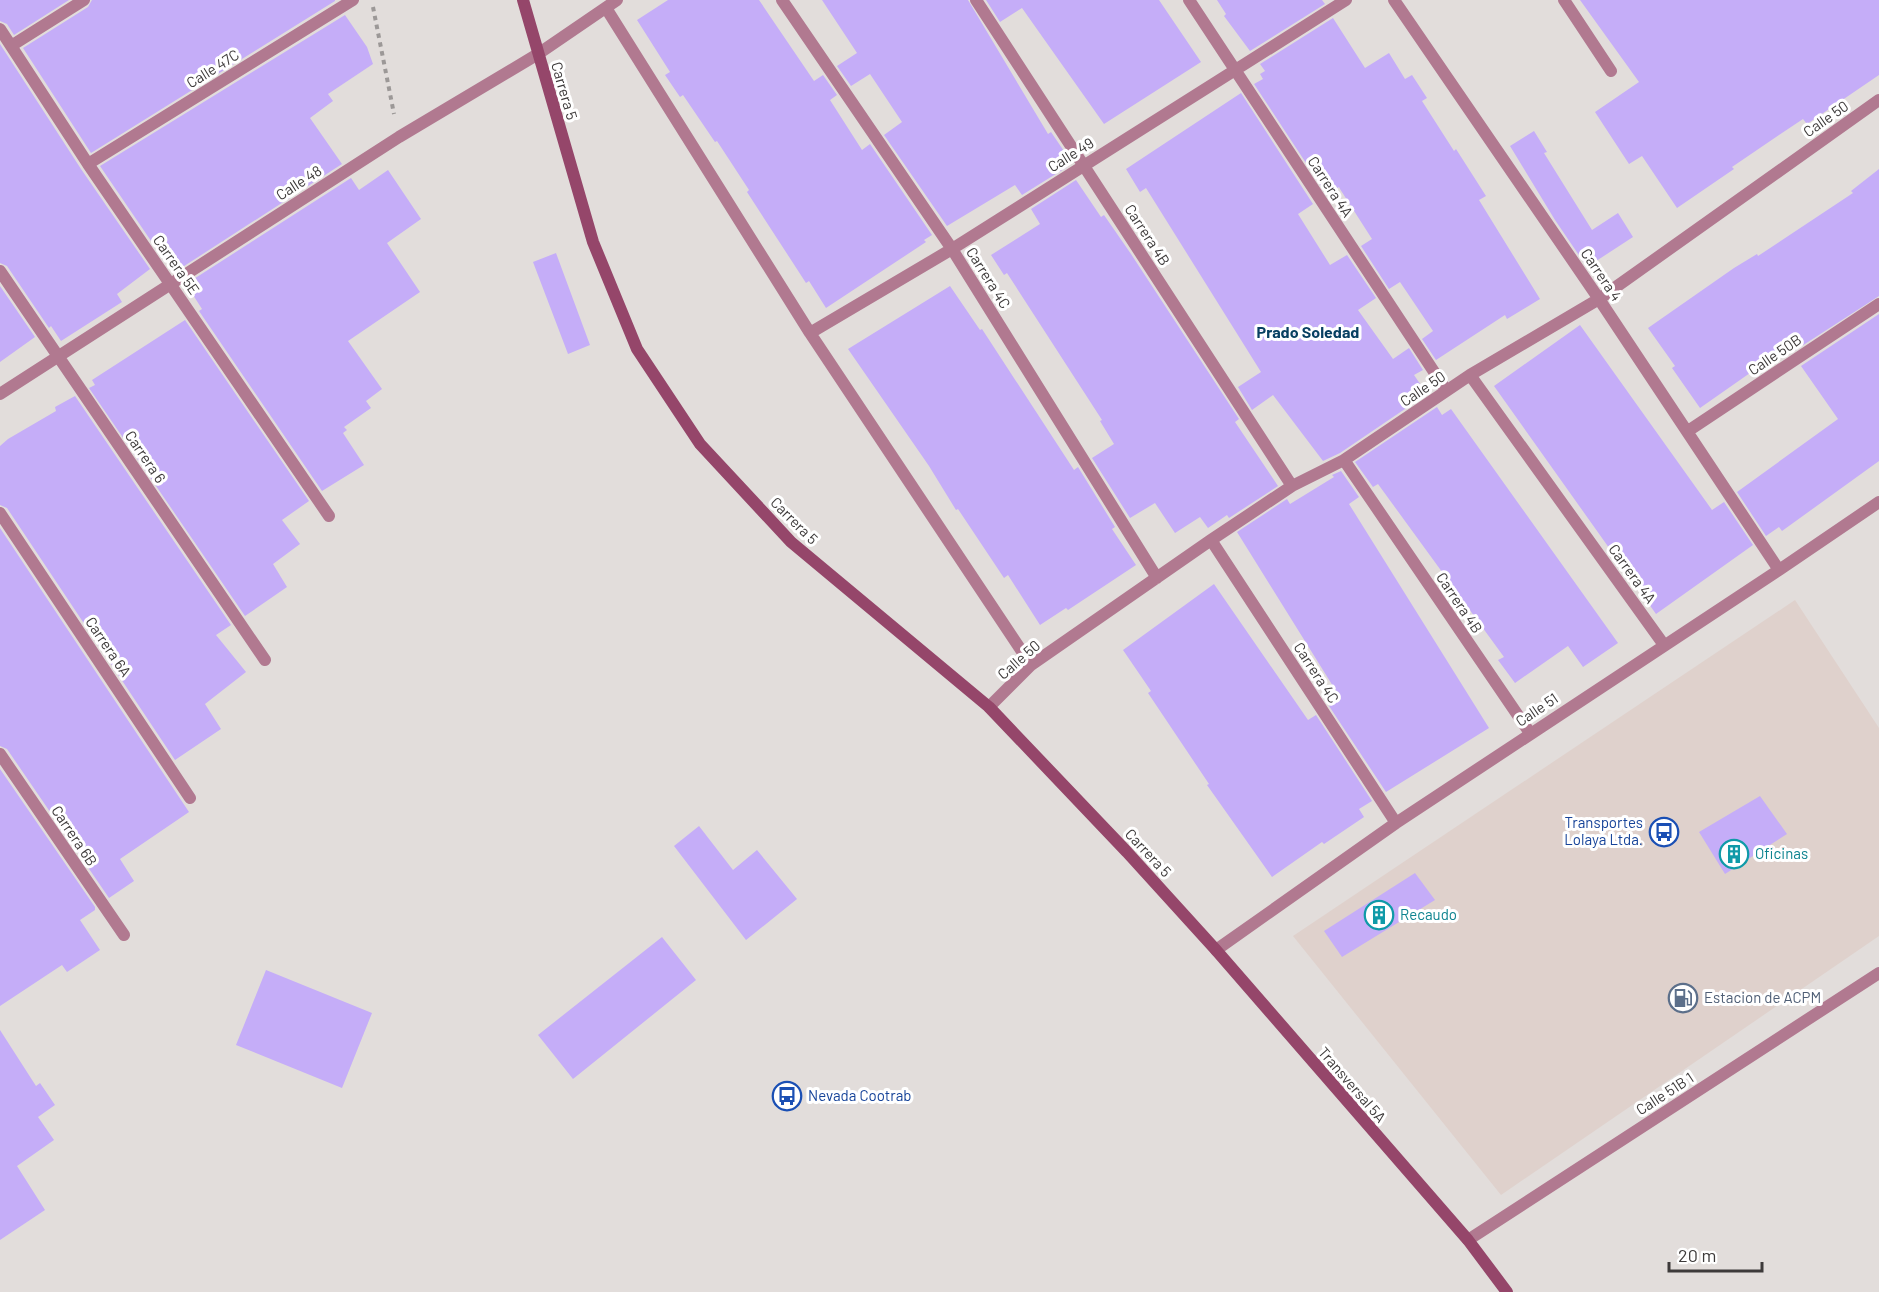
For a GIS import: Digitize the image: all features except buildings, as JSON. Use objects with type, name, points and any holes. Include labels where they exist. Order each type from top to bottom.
[{"type":"main road","name":"Carrera 5","points":[[523,0],[593,242],[637,349],[700,444],[791,542],[988,707],[1127,852],[1216,950]]},
{"type":"main road","name":"Transversal 5A","points":[[1216,950],[1468,1240]]},
{"type":"main road","points":[[1468,1240],[1507,1292]]},
{"type":"street","points":[[11,46],[84,0]]},
{"type":"street","name":"Calle 47C","points":[[88,164],[353,0]]},
{"type":"street","name":"Calle 48","points":[[0,394],[399,137],[538,54],[617,0]]},
{"type":"street","name":"Carrera 4C","points":[[782,0],[952,249],[1157,578]]},
{"type":"street","name":"Carrera 4B","points":[[976,0],[1293,486]]},
{"type":"street","name":"Carrera 4A","points":[[1189,0],[1446,390]]},
{"type":"street","name":"Calle 49","points":[[810,333],[952,249],[1346,0]]},
{"type":"street","name":"Carrera 4","points":[[1394,0],[1599,299],[1779,570]]},
{"type":"street","points":[[1564,0],[1611,71]]},
{"type":"street","points":[[606,8],[810,333],[1031,665]]},
{"type":"street","name":"Carrera 5E","points":[[0,29],[88,164],[329,516]]},
{"type":"street","name":"Calle 50","points":[[988,707],[1031,665],[1211,540],[1293,486],[1344,460],[1470,375],[1599,299],[1879,100]]},
{"type":"street","name":"Carrera 6","points":[[0,271],[265,660]]},
{"type":"street","name":"Calle 50B","points":[[1688,431],[1879,304]]},
{"type":"street","name":"Carrera 4A","points":[[1470,375],[1664,645]]},
{"type":"street","name":"Carrera 4B","points":[[1344,460],[1530,733]]},
{"type":"street","name":"Calle 51","points":[[1216,950],[1396,823],[1879,502]]},
{"type":"street","name":"Carrera 6A","points":[[0,513],[190,798]]},
{"type":"street","name":"Carrera 4C","points":[[1211,540],[1396,823]]},
{"type":"street","name":"Carrera 6B","points":[[0,753],[124,935]]},
{"type":"street","name":"Calle 51B 1","points":[[1468,1240],[1879,973]]},
{"type":"path","points":[[372,0],[399,137]]},
{"type":"shaded area","name":"Transportes Lolaya Ltda.","points":[[1795,600],[1879,728],[1879,936],[1501,1195],[1293,936]]},
{"type":"place","name":"Transportes Lolaya Ltda.","points":[[1664,832]]},
{"type":"place","name":"Oficinas","points":[[1734,854]]},
{"type":"place","name":"Recaudo","points":[[1379,915]]},
{"type":"place","name":"Estacion de ACPM","points":[[1683,998]]},
{"type":"place","name":"Nevada Cootrab","points":[[787,1096]]},
{"type":"district","name":"Prado Soledad","points":[[1308,332]]}]
